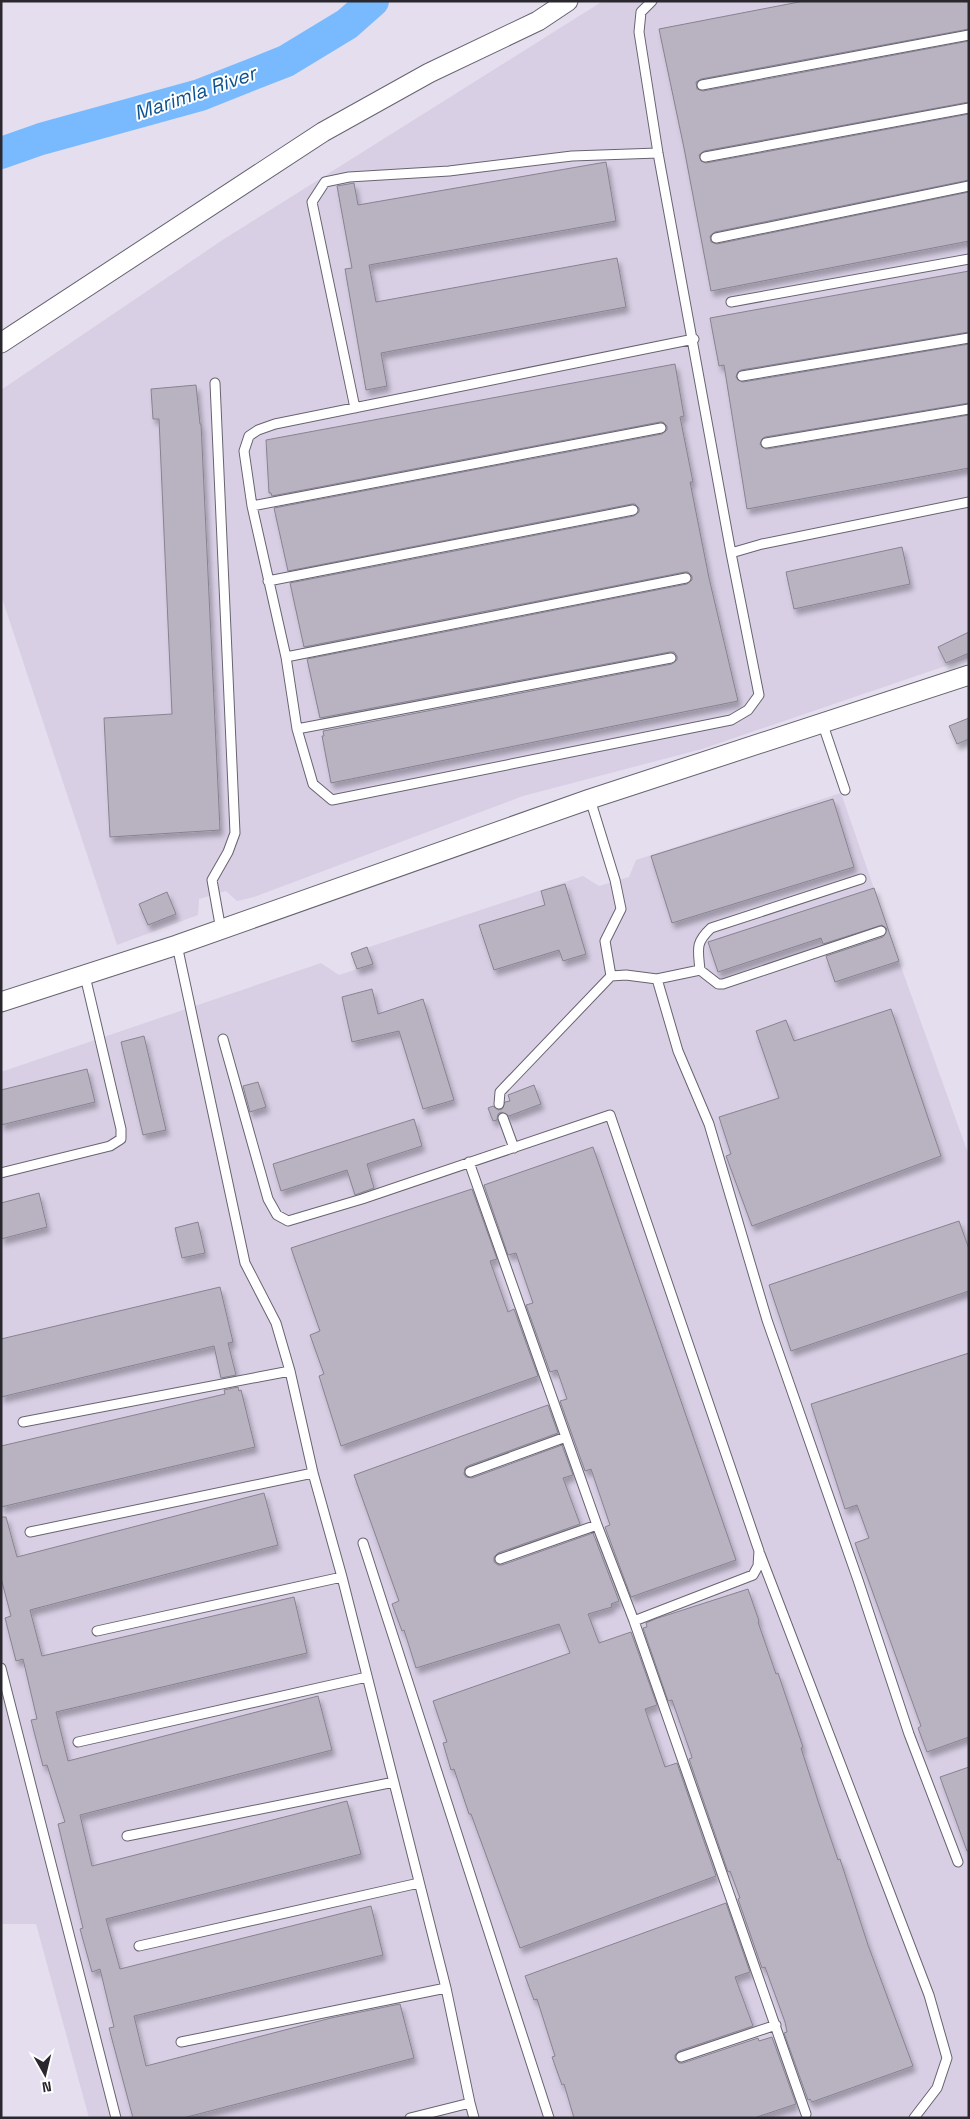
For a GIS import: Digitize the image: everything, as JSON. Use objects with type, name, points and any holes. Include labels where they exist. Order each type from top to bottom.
[{"type":"street","points":[[1,343],[323,132],[429,73],[538,21],[568,1]]},
{"type":"street","points":[[1,1002],[221,930],[590,799],[969,675]]},
{"type":"lane","points":[[652,1],[641,12],[639,32],[658,153],[694,339],[731,553],[760,695],[748,710],[731,720],[332,800],[313,784],[297,729],[286,656],[252,506],[244,451],[249,436],[258,430],[275,424],[694,339]]},
{"type":"lane","points":[[702,85],[969,35]]},
{"type":"lane","points":[[705,157],[969,108]]},
{"type":"lane","points":[[355,408],[312,202],[325,182],[349,177],[449,172],[572,156],[658,153]]},
{"type":"lane","points":[[716,238],[969,186]]},
{"type":"lane","points":[[731,302],[969,259]]},
{"type":"lane","points":[[742,376],[969,338]]},
{"type":"lane","points":[[215,383],[235,833],[228,852],[212,880],[221,930]]},
{"type":"lane","points":[[766,443],[969,408]]},
{"type":"lane","points":[[252,506],[661,428]]},
{"type":"lane","points":[[731,553],[762,544],[969,502]]},
{"type":"lane","points":[[268,581],[633,510]]},
{"type":"lane","points":[[286,656],[686,578]]},
{"type":"lane","points":[[297,729],[670,658]]},
{"type":"lane","points":[[822,722],[845,790]]},
{"type":"lane","points":[[590,799],[615,880],[621,909],[605,942],[611,976]]},
{"type":"lane","points":[[861,879],[711,928],[700,938],[697,946],[700,970],[718,984],[723,984],[881,931]]},
{"type":"lane","points":[[177,945],[245,1263],[276,1323],[290,1371],[313,1473],[342,1578],[446,1988],[474,2118]]},
{"type":"lane","points":[[499,1104],[500,1092],[611,976],[626,975],[657,979],[700,970]]},
{"type":"lane","points":[[1,1173],[110,1146],[121,1138],[121,1129],[85,976]]},
{"type":"lane","points":[[657,979],[678,1051],[709,1124],[767,1320],[858,1580],[909,1734],[958,1862]]},
{"type":"lane","points":[[223,1039],[268,1199],[277,1215],[288,1221],[362,1199],[610,1115],[759,1550],[928,1996],[947,2058],[937,2088],[914,2118]]},
{"type":"lane","points":[[503,1118],[514,1148]]},
{"type":"lane","points":[[468,1162],[597,1525],[634,1621],[806,2114]]},
{"type":"lane","points":[[23,1422],[290,1371]]},
{"type":"lane","points":[[470,1472],[566,1437]]},
{"type":"lane","points":[[30,1532],[313,1473]]},
{"type":"lane","points":[[500,1559],[597,1525]]},
{"type":"lane","points":[[363,1543],[549,2118]]},
{"type":"lane","points":[[634,1621],[753,1575],[758,1566],[759,1550]]},
{"type":"lane","points":[[96,1631],[342,1578]]},
{"type":"lane","points":[[1,1668],[116,2118]]},
{"type":"lane","points":[[78,1742],[367,1677]]},
{"type":"lane","points":[[127,1836],[394,1782]]},
{"type":"lane","points":[[139,1946],[419,1883]]},
{"type":"lane","points":[[181,2042],[446,1988]]},
{"type":"lane","points":[[681,2057],[776,2025]]},
{"type":"lane","points":[[410,2118],[470,2103]]},
{"type":"shaded area","points":[[603,1],[969,1],[969,658],[702,749],[523,796],[254,897],[237,901],[226,891],[199,899],[198,915],[117,945],[1,595],[1,390],[224,239]]},
{"type":"shaded area","points":[[841,793],[969,1156],[969,2118],[89,2118],[36,1924],[1,1924],[1,1072],[321,963],[339,975],[357,969],[351,953],[583,876],[599,886],[629,877],[636,860]]},
{"type":"building","points":[[804,1],[969,1],[969,29],[701,79],[696,82],[697,89],[703,91],[969,41],[969,102],[704,151],[699,155],[701,161],[706,163],[969,114],[969,180],[715,232],[710,236],[711,242],[717,244],[969,192],[969,241],[711,291],[659,29]]},
{"type":"building","points":[[606,162],[616,221],[369,265],[376,302],[617,258],[626,307],[381,353],[387,386],[366,390],[345,269],[352,268],[337,186],[354,183],[358,205]]},
{"type":"building","points":[[969,271],[969,332],[741,370],[736,377],[743,382],[969,344],[969,403],[765,437],[760,444],[767,449],[969,415],[969,468],[747,509],[724,365],[719,366],[710,318]]},
{"type":"building","points":[[675,364],[684,416],[680,417],[693,482],[690,482],[709,578],[738,701],[331,783],[322,736],[324,736],[323,731],[672,664],[677,660],[677,656],[674,652],[670,652],[320,718],[307,659],[687,584],[692,580],[692,576],[685,572],[304,647],[290,583],[634,516],[639,512],[639,508],[632,504],[288,571],[274,508],[662,434],[667,430],[667,426],[660,422],[272,496],[269,493],[266,440]]},
{"type":"building","points":[[196,385],[201,424],[220,830],[110,837],[104,718],[172,714],[159,419],[153,419],[151,389]]},
{"type":"building","points":[[902,547],[910,584],[794,609],[786,572]]},
{"type":"building","points":[[969,632],[969,653],[946,663],[938,647]]},
{"type":"building","points":[[969,718],[969,739],[957,744],[949,726]]},
{"type":"building","points":[[833,799],[854,867],[672,923],[651,856]]},
{"type":"building","points":[[565,884],[586,954],[563,961],[559,950],[494,970],[479,925],[545,905],[541,891]]},
{"type":"building","points":[[874,888],[899,961],[835,982],[826,956],[883,937],[887,929],[882,925],[823,944],[821,938],[718,972],[708,942]]},
{"type":"building","points":[[167,892],[176,914],[148,925],[139,904]]},
{"type":"building","points":[[367,947],[373,964],[357,969],[351,953]]},
{"type":"building","points":[[372,989],[378,1014],[423,999],[454,1100],[423,1109],[399,1031],[352,1042],[342,997]]},
{"type":"building","points":[[891,1009],[941,1156],[752,1226],[726,1156],[731,1154],[719,1117],[779,1098],[756,1031],[786,1020],[794,1041]]},
{"type":"building","points":[[144,1036],[166,1130],[143,1135],[121,1042]]},
{"type":"building","points":[[87,1069],[95,1102],[1,1125],[1,1090]]},
{"type":"building","points":[[258,1082],[266,1107],[250,1112],[243,1086]]},
{"type":"building","points":[[534,1085],[541,1104],[509,1116],[501,1112],[498,1114],[497,1120],[493,1121],[488,1108],[493,1106],[498,1110],[502,1109],[505,1102],[510,1101],[508,1095]]},
{"type":"building","points":[[414,1119],[422,1146],[367,1164],[374,1188],[355,1195],[347,1170],[281,1191],[273,1164]]},
{"type":"building","points":[[593,1147],[736,1560],[631,1597],[605,1527],[610,1525],[591,1469],[585,1471],[560,1401],[567,1399],[557,1370],[550,1372],[526,1305],[533,1303],[516,1253],[508,1255],[484,1185]]},
{"type":"building","points":[[472,1189],[497,1259],[490,1261],[508,1312],[514,1309],[538,1376],[341,1446],[319,1376],[324,1374],[310,1335],[320,1331],[291,1248]]},
{"type":"building","points":[[39,1193],[47,1227],[1,1239],[1,1203]]},
{"type":"building","points":[[959,1221],[969,1249],[969,1291],[791,1351],[769,1285]]},
{"type":"building","points":[[198,1222],[205,1253],[182,1258],[175,1228]]},
{"type":"building","points":[[220,1287],[233,1342],[228,1343],[236,1375],[221,1378],[214,1346],[1,1397],[1,1339]]},
{"type":"building","points":[[969,1353],[969,1737],[927,1752],[918,1728],[921,1726],[855,1543],[869,1538],[857,1505],[845,1509],[811,1404]]},
{"type":"building","points":[[238,1387],[239,1391],[241,1390],[255,1447],[1,1507],[1,1446],[225,1394],[224,1390]]},
{"type":"building","points":[[548,1405],[558,1433],[468,1466],[465,1468],[464,1474],[466,1477],[472,1478],[562,1445],[573,1475],[563,1478],[580,1524],[498,1553],[494,1557],[494,1562],[502,1565],[593,1533],[619,1601],[611,1604],[612,1607],[588,1614],[599,1643],[631,1632],[657,1705],[645,1709],[665,1767],[677,1763],[716,1876],[520,1948],[454,1769],[451,1770],[443,1743],[447,1742],[433,1701],[570,1653],[559,1624],[416,1668],[404,1630],[402,1631],[392,1604],[399,1601],[354,1475]]},
{"type":"building","points":[[264,1493],[278,1545],[30,1610],[42,1656],[294,1597],[307,1653],[56,1712],[68,1761],[318,1696],[332,1750],[80,1815],[92,1866],[347,1801],[361,1854],[106,1919],[120,1969],[371,1906],[383,1955],[134,2016],[146,2066],[331,2018],[400,2004],[414,2058],[183,2118],[133,2118],[109,2028],[114,2027],[100,1969],[92,1972],[80,1929],[83,1928],[58,1824],[65,1822],[47,1765],[43,1766],[31,1720],[37,1719],[23,1659],[16,1661],[5,1618],[11,1616],[1,1578],[1,1517],[6,1517],[17,1557]]},
{"type":"building","points":[[748,1589],[776,1674],[778,1673],[803,1747],[801,1748],[838,1860],[840,1859],[868,1945],[913,2066],[812,2102],[810,2099],[808,2100],[784,2033],[787,2032],[785,2022],[765,1967],[762,1968],[738,1899],[740,1898],[730,1871],[728,1872],[689,1759],[692,1758],[691,1754],[672,1700],[668,1701],[643,1628],[647,1627],[646,1623],[655,1619]]},
{"type":"building","points":[[969,1767],[969,1851],[967,1851],[940,1777]]},
{"type":"building","points":[[726,1903],[750,1972],[735,1977],[753,2026],[679,2051],[675,2055],[675,2059],[679,2063],[683,2063],[758,2038],[759,2041],[772,2037],[796,2104],[754,2118],[574,2118],[564,2084],[562,2085],[552,2057],[555,2056],[537,1999],[534,2000],[525,1976]]},
{"type":"waterway","name":"Marimla River","points":[[1,153],[41,139],[200,95],[286,61],[347,24],[373,1]]}]
